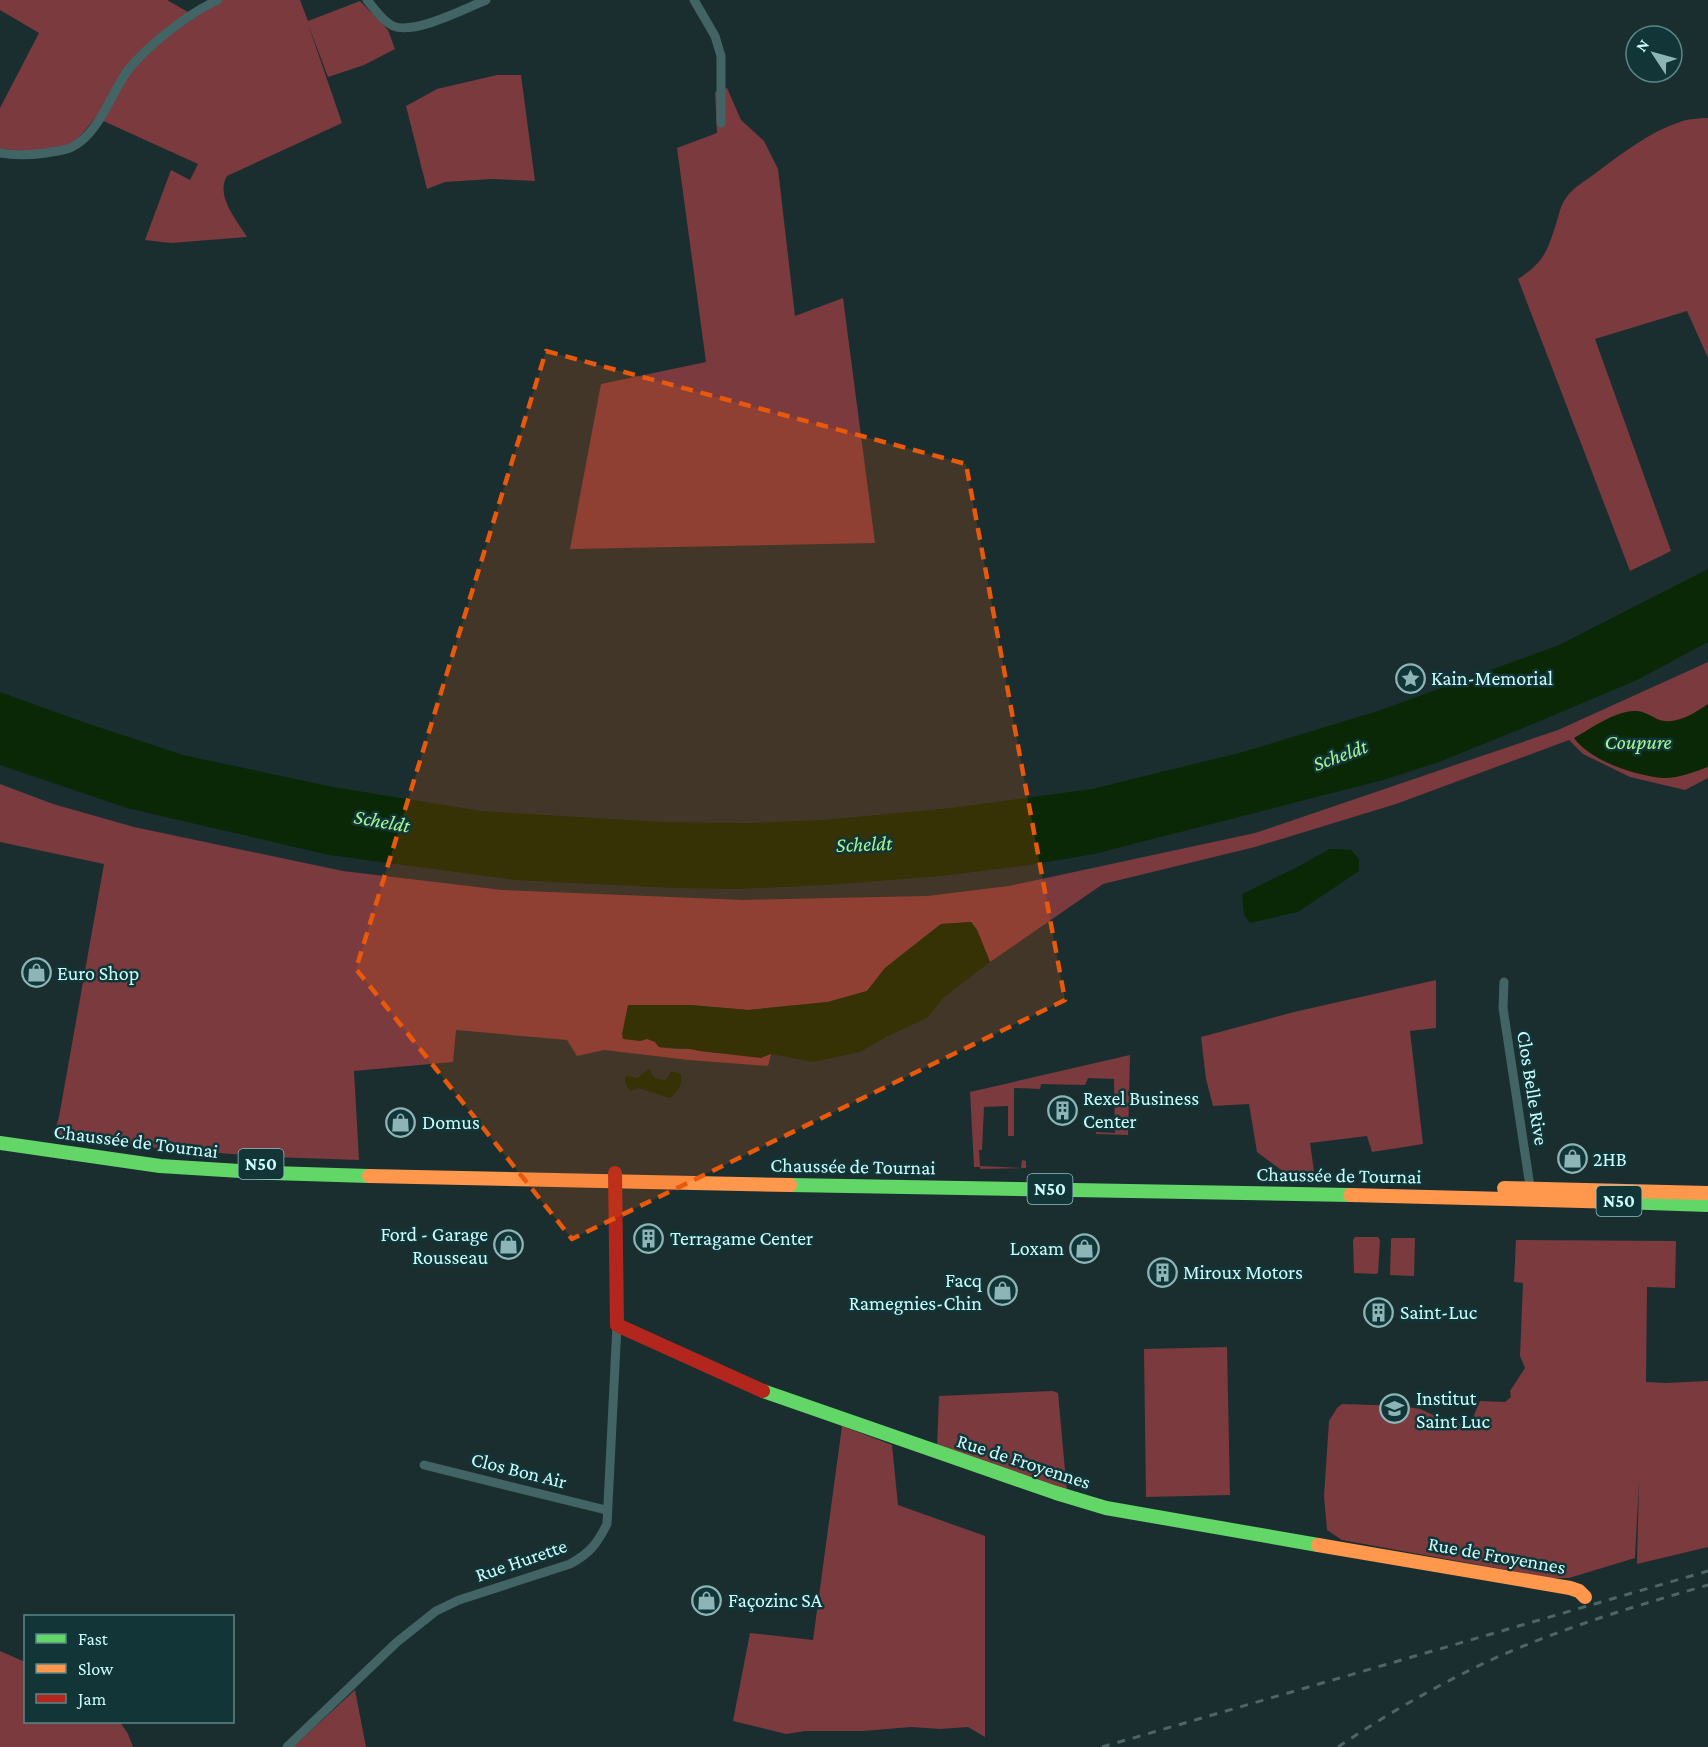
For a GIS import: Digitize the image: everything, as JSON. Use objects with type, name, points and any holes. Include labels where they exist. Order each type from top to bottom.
[{"type":"main road","name":"Chaussée de Tournai","points":[[0,1134],[122,1153],[218,1162],[615,1177],[1531,1193],[1708,1193]]},
{"type":"main road","name":"Chaussée de Tournai","points":[[0,1143],[130,1163],[217,1170],[462,1179],[615,1177]]},
{"type":"main road","points":[[615,1177],[617,1325]]},
{"type":"main road","name":"Chaussée de Tournai","points":[[1531,1193],[1708,1205]]},
{"type":"main road","name":"Rue de Froyennes","points":[[617,1325],[771,1395],[1033,1486],[1096,1505],[1570,1588],[1586,1597]]},
{"type":"street","points":[[0,153],[32,154],[70,148],[79,144],[94,126],[133,64],[188,16],[218,0]]},
{"type":"street","points":[[367,0],[386,22],[403,28],[422,26],[486,0]]},
{"type":"street","points":[[694,0],[715,36],[721,56],[721,123]]},
{"type":"street","name":"Clos Belle Rive","points":[[1504,982],[1503,1008],[1531,1193]]},
{"type":"street","name":"Rue Hurette","points":[[287,1747],[397,1642],[436,1611],[459,1600],[554,1570],[585,1556],[598,1542],[607,1524],[617,1325]]},
{"type":"street","name":"Clos Bon Air","points":[[424,1465],[606,1510]]},
{"type":"highlighted area","points":[[546,351],[966,464],[1065,1000],[572,1239],[356,969]]},
{"type":"shaded area","points":[[0,0],[167,0],[188,12],[220,0],[300,0],[308,21],[360,1],[388,30],[395,49],[364,65],[328,77],[308,24],[342,123],[227,176],[224,184],[225,200],[247,237],[171,243],[145,240],[171,170],[190,180],[198,164],[99,119],[139,53],[95,118],[69,145],[35,150],[0,149],[0,108],[39,33],[0,10]]},
{"type":"shaded area","points":[[497,75],[521,75],[535,181],[491,179],[445,182],[427,189],[406,106],[437,89]]},
{"type":"shaded area","points":[[727,88],[741,120],[764,141],[778,169],[795,316],[843,298],[875,543],[570,549],[601,384],[706,362],[677,148],[717,133],[715,92]]},
{"type":"shaded area","points":[[1708,118],[1708,358],[1687,311],[1595,339],[1671,551],[1630,571],[1518,279],[1534,267],[1543,256],[1562,204],[1576,187],[1658,131],[1683,121]]},
{"type":"shaded area","points":[[1708,662],[1708,778],[1685,790],[1630,777],[1583,754],[1569,740],[1396,804],[1255,847],[1103,884],[990,962],[977,930],[971,922],[941,924],[885,968],[867,991],[828,1002],[748,1010],[690,1005],[640,1041],[647,1038],[659,1047],[676,1049],[771,1054],[768,1066],[604,1050],[577,1056],[567,1040],[456,1030],[453,1062],[354,1071],[359,1160],[272,1157],[164,1149],[54,1134],[59,1117],[104,864],[0,842],[0,784],[53,804],[134,827],[343,871],[502,890],[743,900],[927,896],[1009,886],[1255,833],[1558,730]]},
{"type":"shaded area","points":[[1436,980],[1436,1028],[1410,1031],[1423,1144],[1372,1152],[1367,1136],[1310,1143],[1315,1178],[1288,1175],[1257,1152],[1249,1104],[1213,1106],[1206,1079],[1201,1037],[1294,1012]]},
{"type":"shaded area","points":[[1130,1055],[1128,1135],[1096,1134],[1096,1132],[1115,1133],[1114,1079],[1088,1078],[1085,1085],[1041,1084],[1040,1089],[1014,1088],[1014,1136],[1008,1136],[1008,1106],[984,1107],[982,1150],[979,1150],[980,1166],[1021,1168],[1022,1160],[1026,1161],[1026,1168],[980,1169],[980,1167],[974,1167],[970,1092]]},
{"type":"shaded area","points":[[1355,1237],[1378,1237],[1380,1240],[1378,1273],[1354,1273],[1353,1240]]},
{"type":"shaded area","points":[[1415,1238],[1414,1276],[1390,1275],[1391,1239]]},
{"type":"shaded area","points":[[1516,1240],[1676,1241],[1675,1288],[1647,1287],[1646,1382],[1708,1381],[1708,1547],[1637,1564],[1639,1480],[1635,1558],[1569,1578],[1550,1578],[1342,1540],[1327,1530],[1324,1496],[1329,1421],[1342,1404],[1402,1406],[1420,1409],[1473,1428],[1478,1422],[1474,1415],[1480,1401],[1505,1402],[1511,1397],[1510,1391],[1525,1368],[1520,1356],[1523,1283],[1514,1282]]},
{"type":"shaded area","points":[[1227,1347],[1230,1495],[1146,1497],[1144,1349]]},
{"type":"shaded area","points":[[1053,1391],[1058,1393],[1067,1492],[937,1448],[939,1396]]},
{"type":"shaded area","points":[[842,1426],[892,1445],[898,1505],[985,1536],[985,1737],[968,1727],[805,1731],[786,1734],[733,1721],[750,1633],[813,1640]]},
{"type":"shaded area","points":[[0,1651],[24,1662],[24,1723],[121,1723],[133,1747],[0,1747]]},
{"type":"shaded area","points":[[355,1690],[366,1747],[293,1747]]},
{"type":"water","name":"Scheldt","points":[[1708,569],[1708,642],[1637,680],[1439,762],[1383,780],[1094,854],[941,876],[739,889],[515,880],[329,855],[127,808],[0,765],[0,692],[183,755],[333,787],[481,811],[662,822],[748,823],[824,820],[951,808],[1092,789],[1243,752],[1381,710],[1559,645]]},
{"type":"water","name":"Coupure","points":[[1708,704],[1708,767],[1691,773],[1668,778],[1639,774],[1614,766],[1591,754],[1574,738],[1618,714],[1634,711],[1660,720],[1672,721],[1679,720]]},
{"type":"water","points":[[1330,849],[1351,850],[1359,859],[1359,871],[1298,912],[1250,923],[1244,915],[1242,894]]},
{"type":"water","points":[[971,922],[977,930],[990,962],[943,998],[927,1018],[860,1052],[813,1062],[771,1054],[761,1058],[659,1047],[655,1042],[647,1039],[640,1041],[623,1039],[628,1005],[690,1005],[748,1010],[828,1002],[867,991],[885,968],[941,924]]},
{"type":"water","points":[[649,1069],[654,1077],[664,1080],[671,1071],[681,1074],[681,1082],[676,1093],[670,1098],[638,1088],[630,1091],[625,1078],[627,1076],[637,1078]]},
{"type":"railway","points":[[1102,1747],[1708,1571]]},
{"type":"railway","points":[[1338,1747],[1414,1700],[1493,1659],[1626,1609],[1708,1585]]},
{"type":"traffic: fast","points":[[0,1143],[160,1166],[369,1176]]},
{"type":"traffic: fast","points":[[790,1185],[1350,1195]]},
{"type":"traffic: fast","points":[[1620,1202],[1708,1205]]},
{"type":"traffic: fast","points":[[763,1391],[1056,1493],[1106,1508],[1318,1545]]},
{"type":"traffic: slow","points":[[369,1176],[790,1185]]},
{"type":"traffic: slow","points":[[1504,1188],[1708,1193]]},
{"type":"traffic: slow","points":[[1350,1195],[1620,1202]]},
{"type":"traffic: slow","points":[[1318,1545],[1570,1588],[1579,1591],[1585,1597]]},
{"type":"traffic: jam","points":[[615,1173],[617,1325],[763,1391]]},
{"type":"place","name":"Kain-Memorial","points":[[1410,678]]},
{"type":"place","name":"Euro Shop","points":[[36,973]]},
{"type":"place","name":"Rexel Business Center","points":[[1062,1110]]},
{"type":"place","name":"Domus","points":[[401,1122]]},
{"type":"place","name":"2HB","points":[[1572,1159]]},
{"type":"place","name":"Terragame Center","points":[[649,1238]]},
{"type":"place","name":"Ford - Garage Rousseau","points":[[509,1245]]},
{"type":"place","name":"Loxam","points":[[1085,1248]]},
{"type":"place","name":"Miroux Motors","points":[[1162,1272]]},
{"type":"place","name":"Facq Ramegnies-Chin","points":[[1003,1291]]},
{"type":"place","name":"Saint-Luc","points":[[1379,1312]]},
{"type":"place","name":"Institut Saint Luc","points":[[1395,1409]]},
{"type":"place","name":"Façozinc SA","points":[[707,1600]]}]
